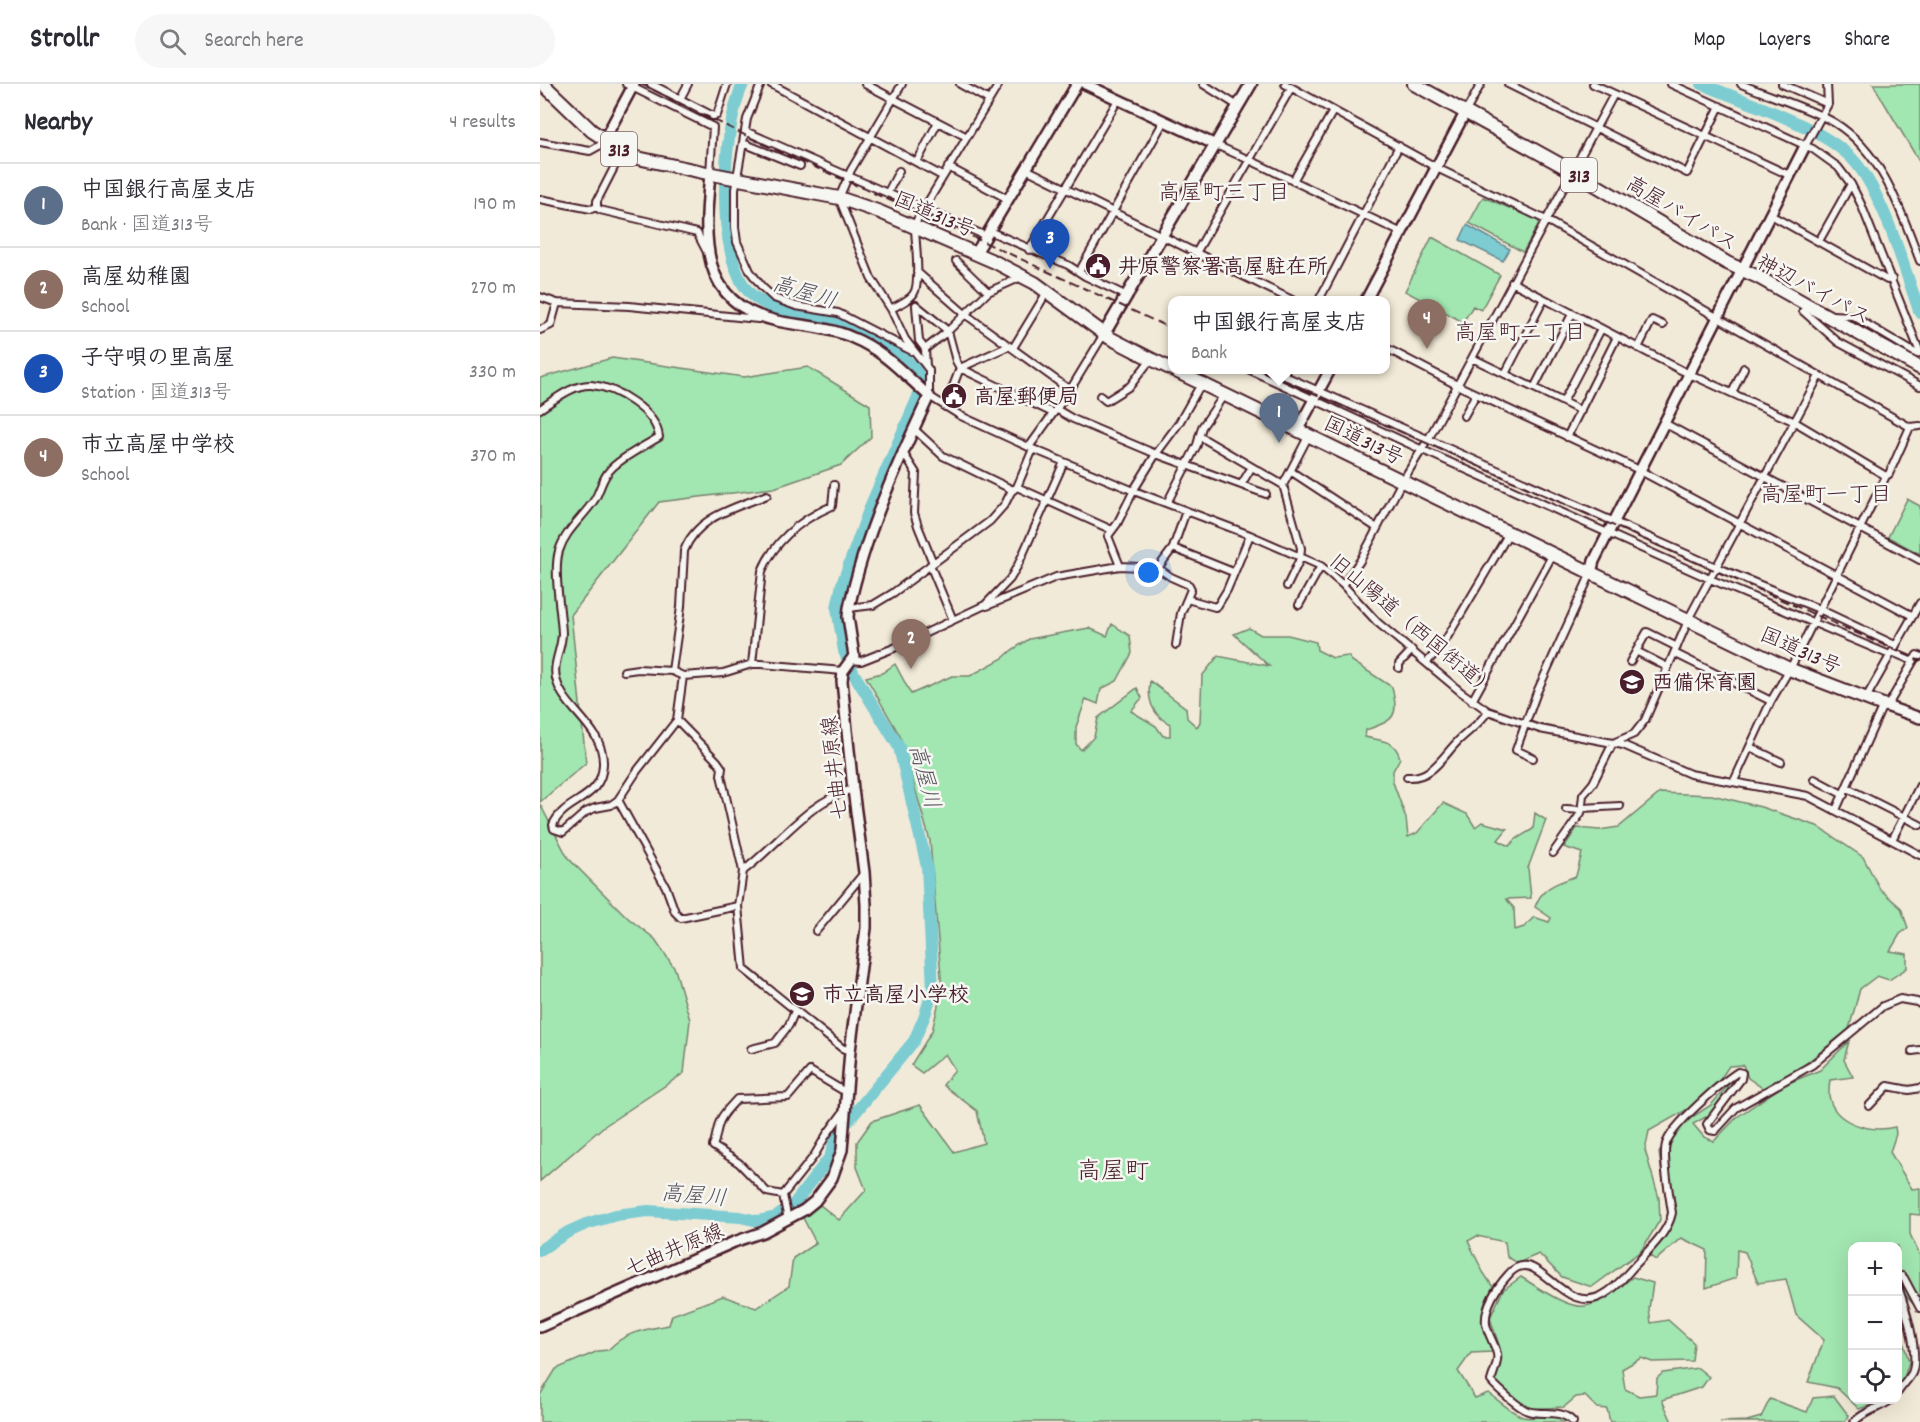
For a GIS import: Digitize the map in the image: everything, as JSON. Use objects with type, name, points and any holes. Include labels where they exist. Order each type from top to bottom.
[{"type":"highway","name":"高屋バイパス","points":[[1414,84],[1572,171],[1741,271]]},
{"type":"highway","name":"国道313号","points":[[545,87],[581,122],[622,152],[643,160],[839,198],[915,226],[1021,275],[1048,291],[1104,334],[1168,366]]},
{"type":"highway","name":"神辺バイパス","points":[[1741,271],[1754,284],[1920,376]]},
{"type":"highway","name":"神辺バイパス","points":[[1741,271],[1758,277],[1920,368]]},
{"type":"highway","name":"国道313号","points":[[1183,374],[1789,669],[1885,706]]},
{"type":"main road","points":[[976,253],[1077,84]]},
{"type":"main road","points":[[1085,84],[1216,146]]},
{"type":"main road","points":[[1104,334],[1251,84]]},
{"type":"main road","points":[[604,140],[631,85]]},
{"type":"main road","points":[[1368,296],[1465,113]]},
{"type":"main road","points":[[1591,573],[1593,563],[1614,521],[1806,145]]},
{"type":"main road","points":[[712,174],[706,232],[708,254],[716,276],[730,298],[741,307],[762,317],[836,331],[854,338],[884,356],[928,395]]},
{"type":"main road","points":[[1303,432],[1314,400],[1327,374]]},
{"type":"main road","name":"七曲井原線","points":[[540,1327],[788,1218],[815,1201],[832,1178],[842,1150],[850,1051],[866,928],[864,872],[842,681],[854,650],[848,618],[849,608],[863,550],[902,452],[928,395]]},
{"type":"main road","points":[[1885,706],[1920,718]]},
{"type":"street","points":[[651,84],[713,116]]},
{"type":"street","points":[[680,99],[688,84]]},
{"type":"street","points":[[706,124],[713,116],[717,116],[727,84]]},
{"type":"street","points":[[761,84],[750,109],[736,178],[737,242],[750,271],[766,292],[774,298],[796,306],[838,313],[913,351]]},
{"type":"street","points":[[771,84],[942,176]]},
{"type":"street","points":[[865,84],[967,136]]},
{"type":"street","points":[[902,84],[870,136],[839,198],[867,268],[913,351],[926,366]]},
{"type":"street","points":[[960,84],[989,100]]},
{"type":"street","points":[[891,309],[915,292],[917,272],[915,226],[942,176],[999,84]]},
{"type":"street","points":[[1203,84],[1238,106]]},
{"type":"street","points":[[1285,84],[1437,167],[1546,220],[1910,427],[1920,426]]},
{"type":"street","points":[[1465,113],[1480,84]]},
{"type":"street","points":[[1508,84],[1687,173],[1720,106]]},
{"type":"street","points":[[1593,84],[1789,175]]},
{"type":"street","points":[[1671,84],[1806,145],[1828,159],[1846,175],[1861,204],[1892,279],[1919,353],[1917,354],[1853,316],[1822,314]]},
{"type":"street","points":[[1741,84],[1843,129],[1872,156],[1886,178],[1920,261]]},
{"type":"street","points":[[1775,98],[1782,84],[1828,104]]},
{"type":"street","points":[[1806,145],[1828,104],[1827,84]]},
{"type":"street","points":[[631,85],[713,128],[712,174]]},
{"type":"street","points":[[1196,253],[1292,88]]},
{"type":"street","points":[[1342,585],[1360,561],[1429,438],[1614,94]]},
{"type":"street","points":[[1029,250],[1118,100]]},
{"type":"street","points":[[1293,181],[1333,111]]},
{"type":"street","points":[[1079,272],[1164,121]]},
{"type":"street","points":[[917,162],[938,122]]},
{"type":"street","points":[[745,131],[924,208],[1068,265],[1127,296]]},
{"type":"street","points":[[540,142],[590,151],[596,149],[604,140]]},
{"type":"street","points":[[743,142],[800,166]]},
{"type":"street","points":[[1216,146],[1402,233]]},
{"type":"street","points":[[1321,296],[1399,146]]},
{"type":"street","points":[[597,207],[597,201],[622,152]]},
{"type":"street","points":[[948,167],[1008,199]]},
{"type":"street","points":[[1026,169],[1162,238],[1284,296]]},
{"type":"street","points":[[888,192],[899,171]]},
{"type":"street","points":[[1819,241],[1851,184]]},
{"type":"street","points":[[540,199],[591,209],[597,207]]},
{"type":"street","points":[[597,207],[600,210],[697,232],[708,254]]},
{"type":"street","points":[[1769,214],[1887,280],[1892,279]]},
{"type":"street","points":[[956,261],[988,292]]},
{"type":"street","points":[[917,272],[965,314],[1070,390]]},
{"type":"street","points":[[925,349],[948,331],[988,292],[1021,275]]},
{"type":"street","points":[[1512,282],[1638,348],[1794,422],[1886,476]]},
{"type":"street","points":[[945,407],[960,368],[1011,347],[1048,291]]},
{"type":"street","points":[[912,296],[916,305],[919,341],[925,349],[926,366],[930,377],[928,395]]},
{"type":"street","points":[[540,297],[557,303],[629,306],[758,319],[762,317]]},
{"type":"street","points":[[1505,374],[1544,299]]},
{"type":"street","points":[[540,330],[551,326],[557,303]]},
{"type":"street","points":[[916,305],[948,331],[960,368],[1156,454],[1266,494]]},
{"type":"street","points":[[1803,311],[1838,342],[1920,386]]},
{"type":"street","points":[[1534,388],[1572,314]]},
{"type":"street","points":[[1638,348],[1652,320],[1663,326]]},
{"type":"street","points":[[1563,402],[1601,329]]},
{"type":"street","points":[[849,608],[873,605],[893,593],[990,521],[1015,488],[1031,448],[1104,334]]},
{"type":"street","points":[[1567,437],[1617,337]]},
{"type":"street","points":[[1390,350],[1457,386],[1640,471],[1913,616]]},
{"type":"street","points":[[1472,358],[1581,411]]},
{"type":"street","points":[[1100,396],[1106,401],[1127,388],[1151,359]]},
{"type":"street","points":[[1732,393],[1744,368]]},
{"type":"street","points":[[1260,374],[1710,579],[1812,622],[1892,651]]},
{"type":"street","points":[[1285,374],[1285,376],[1716,567],[1818,609],[1913,661]]},
{"type":"street","points":[[1552,853],[1582,809],[1584,795],[1595,779],[1613,743],[1634,734],[1644,721],[1688,619],[1819,376]]},
{"type":"street","points":[[1120,566],[1116,552],[1108,538],[1156,454],[1179,423],[1201,384]]},
{"type":"street","points":[[540,410],[561,394],[590,385],[613,392],[638,405],[654,421],[659,437],[610,470],[600,485],[595,501],[573,525],[559,551],[562,636],[554,669],[556,680],[561,692],[590,726],[603,762],[601,778],[596,787],[555,820],[554,829],[563,832],[586,812],[595,807],[611,805],[618,800],[637,771],[677,720],[683,676]]},
{"type":"street","points":[[1464,416],[1476,394]]},
{"type":"street","name":"旧山陽道（西国街道）","points":[[928,395],[945,407],[1031,448],[1134,491],[1250,535],[1321,566],[1377,622],[1472,701],[1488,711],[1526,725],[1613,743],[1678,770],[1808,796],[1920,855]]},
{"type":"street","points":[[1167,503],[1197,445],[1202,427],[1224,395]]},
{"type":"street","points":[[1664,423],[1920,560]]},
{"type":"street","points":[[1734,782],[1771,701],[1889,474],[1910,427]]},
{"type":"street","points":[[914,429],[943,456],[1112,530]]},
{"type":"street","points":[[1283,485],[1292,472],[1303,432]]},
{"type":"street","points":[[1199,436],[1283,485],[1299,537],[1301,556],[1287,586]]},
{"type":"street","points":[[902,452],[916,473],[914,513],[953,620]]},
{"type":"street","points":[[624,671],[639,669],[672,671],[683,676],[723,673],[752,664],[847,666],[985,605],[1010,579],[1018,565],[1064,462]]},
{"type":"street","points":[[1241,485],[1250,470]]},
{"type":"street","points":[[1292,472],[1377,528]]},
{"type":"street","points":[[752,664],[762,571],[767,560],[784,537],[799,525],[832,506],[834,485]]},
{"type":"street","points":[[672,671],[681,607],[684,550],[688,542],[708,519],[766,495]]},
{"type":"street","points":[[1158,568],[1173,548],[1186,511]]},
{"type":"street","points":[[1427,662],[1442,646],[1509,533]]},
{"type":"street","points":[[1187,599],[1217,606],[1227,590],[1250,535]]},
{"type":"street","points":[[1173,548],[1233,572]]},
{"type":"street","points":[[1472,701],[1552,554]]},
{"type":"street","points":[[985,605],[998,602],[1056,577],[1120,566],[1158,568],[1189,585],[1191,589],[1181,613],[1176,645]]},
{"type":"street","points":[[1299,604],[1321,566]]},
{"type":"street","points":[[1533,758],[1516,750],[1537,692],[1591,573]]},
{"type":"street","points":[[1865,699],[1920,603]]},
{"type":"street","points":[[1630,662],[1647,632],[1675,650],[1771,701]]},
{"type":"street","points":[[1399,668],[1399,664],[1412,650]]},
{"type":"street","points":[[1636,651],[1667,667]]},
{"type":"street","points":[[1836,810],[1885,706],[1917,654],[1920,656]]},
{"type":"street","points":[[1407,777],[1415,777],[1437,767],[1459,740],[1488,711]]},
{"type":"street","points":[[677,720],[722,768],[721,775],[742,871],[738,906],[744,969],[842,1048],[850,1051]]},
{"type":"street","points":[[1750,747],[1781,762]]},
{"type":"street","points":[[1814,779],[1844,795]]},
{"type":"street","points":[[1892,840],[1920,785]]},
{"type":"street","points":[[1847,788],[1920,825]]},
{"type":"street","points":[[742,871],[777,839],[826,800],[838,793],[853,789]]},
{"type":"street","points":[[618,800],[666,887],[675,912],[681,918],[738,906]]},
{"type":"street","points":[[1566,809],[1620,806]]},
{"type":"street","points":[[816,931],[864,872]]},
{"type":"street","points":[[1573,1422],[1558,1413],[1530,1412],[1520,1407],[1491,1381],[1498,1356],[1486,1323],[1490,1303],[1509,1274],[1516,1267],[1525,1265],[1535,1268],[1573,1298],[1585,1299],[1601,1296],[1623,1280],[1662,1235],[1670,1222],[1672,1213],[1665,1145],[1670,1134],[1706,1098],[1738,1072],[1742,1073],[1741,1079],[1707,1124],[1710,1130],[1715,1131],[1736,1108],[1812,1065],[1883,1006],[1900,999],[1919,1002]]},
{"type":"street","points":[[750,1049],[776,1043],[789,1025],[795,1011]]},
{"type":"street","points":[[1912,1051],[1920,1050]]},
{"type":"street","points":[[783,1197],[766,1192],[739,1163],[713,1146],[723,1115],[737,1099],[788,1096],[810,1071],[847,1093]]},
{"type":"street","points":[[1869,1106],[1888,1086],[1909,1090],[1920,1088]]},
{"type":"street","points":[[783,1197],[814,1156],[827,1134],[844,1115]]},
{"type":"street","points":[[783,1197],[788,1218]]},
{"type":"street","points":[[1902,1276],[1920,1308]]},
{"type":"street","points":[[1902,1296],[1910,1317],[1910,1333],[1916,1352],[1912,1373],[1902,1387]]},
{"type":"street","points":[[1854,1422],[1865,1413],[1886,1404]]},
{"type":"green space","points":[[1873,84],[1920,84],[1920,163]]},
{"type":"green space","points":[[1483,197],[1538,220],[1539,223],[1523,252],[1469,223]]},
{"type":"green space","points":[[1432,237],[1500,275],[1481,310],[1473,306],[1463,322],[1405,291]]},
{"type":"green space","points":[[612,358],[744,377],[808,367],[870,405],[871,437],[841,465],[774,488],[659,502],[571,615],[586,763],[540,802],[540,378]]},
{"type":"green space","points":[[1907,499],[1920,506],[1920,554],[1888,537]]},
{"type":"green space","points":[[1112,624],[1130,636],[1132,653],[1117,681],[1101,689],[1098,704],[1086,699],[1076,727],[1076,744],[1081,750],[1094,737],[1098,718],[1137,688],[1142,698],[1131,711],[1156,726],[1163,736],[1170,736],[1170,724],[1159,716],[1150,701],[1150,681],[1186,708],[1187,718],[1197,727],[1200,722],[1202,676],[1218,656],[1269,666],[1234,634],[1249,628],[1261,635],[1288,635],[1316,642],[1317,650],[1333,658],[1348,656],[1392,687],[1395,705],[1392,716],[1389,720],[1366,730],[1365,737],[1387,742],[1398,752],[1400,758],[1393,771],[1393,782],[1406,818],[1408,837],[1417,833],[1443,803],[1467,814],[1475,827],[1482,822],[1507,829],[1498,840],[1509,846],[1533,829],[1535,813],[1546,820],[1528,868],[1531,898],[1506,899],[1514,908],[1515,930],[1524,927],[1534,917],[1549,922],[1551,918],[1535,907],[1546,890],[1576,876],[1582,853],[1564,847],[1577,828],[1599,830],[1619,827],[1660,793],[1712,795],[1761,807],[1817,826],[1863,857],[1880,889],[1901,908],[1908,928],[1900,934],[1890,951],[1907,954],[1907,968],[1889,980],[1877,976],[1860,989],[1849,1029],[1799,1069],[1764,1089],[1748,1078],[1743,1065],[1729,1066],[1711,1096],[1649,1131],[1645,1150],[1659,1198],[1660,1220],[1641,1251],[1592,1287],[1562,1277],[1539,1254],[1518,1263],[1507,1257],[1505,1242],[1477,1236],[1468,1241],[1493,1287],[1483,1312],[1484,1327],[1492,1352],[1471,1353],[1458,1371],[1475,1398],[1488,1393],[1523,1417],[1559,1416],[1569,1422],[540,1422],[540,1395],[556,1369],[598,1351],[608,1350],[629,1335],[669,1325],[672,1315],[723,1296],[756,1308],[789,1286],[793,1258],[816,1243],[803,1218],[820,1205],[839,1220],[866,1190],[857,1167],[857,1142],[872,1121],[920,1105],[954,1152],[984,1143],[977,1111],[943,1085],[955,1070],[945,1054],[922,1073],[911,1065],[932,1031],[942,989],[930,841],[900,736],[866,677],[882,673],[895,664],[911,694],[952,676],[970,676],[1003,658],[1029,639],[1089,628],[1107,636]]},
{"type":"green space","points":[[540,804],[568,858],[628,918],[655,939],[675,969],[690,1020],[684,1073],[603,1127],[540,1181]]},
{"type":"green space","points":[[1849,1041],[1844,1060],[1853,1077],[1830,1080],[1829,1095],[1832,1105],[1838,1113],[1854,1124],[1875,1129],[1895,1127],[1896,1134],[1890,1152],[1912,1189],[1920,1188],[1920,1215],[1910,1214],[1910,1234],[1920,1256],[1920,1304],[1914,1305],[1902,1294],[1902,1242],[1848,1242],[1848,1398],[1837,1388],[1808,1382],[1824,1340],[1796,1315],[1786,1279],[1758,1283],[1745,1252],[1737,1250],[1736,1278],[1706,1288],[1707,1250],[1681,1238],[1656,1260],[1650,1256],[1670,1226],[1675,1210],[1665,1194],[1659,1153],[1671,1131],[1711,1105],[1731,1082],[1733,1087],[1715,1112],[1693,1124],[1704,1137],[1714,1141],[1737,1117],[1784,1085],[1820,1070]]},
{"type":"green space","points":[[1521,1277],[1552,1296],[1578,1306],[1598,1302],[1633,1277],[1653,1283],[1649,1309],[1651,1323],[1668,1320],[1694,1343],[1692,1361],[1652,1362],[1641,1358],[1622,1369],[1625,1389],[1639,1396],[1656,1394],[1657,1378],[1663,1373],[1698,1368],[1709,1377],[1702,1387],[1662,1400],[1672,1422],[1610,1422],[1607,1409],[1597,1408],[1585,1396],[1576,1397],[1564,1407],[1527,1409],[1494,1381],[1500,1348],[1490,1318],[1503,1290]]},
{"type":"green space","points":[[1902,1338],[1909,1362],[1902,1381]]},
{"type":"green space","points":[[1834,1396],[1849,1416],[1845,1422],[1720,1422],[1747,1421],[1761,1417],[1770,1399],[1807,1412],[1813,1398]]},
{"type":"green space","points":[[1854,1404],[1876,1404],[1859,1409]]},
{"type":"water","points":[[1467,225],[1510,249],[1503,261],[1460,240]]},
{"type":"waterway","name":"高屋川","points":[[540,1250],[568,1232],[616,1215],[648,1211],[740,1217],[758,1221],[776,1217],[794,1204],[830,1157],[837,1135],[914,1041],[933,989],[927,867],[899,747],[854,674],[844,651],[837,608],[842,584],[870,507],[918,397],[920,379],[916,370],[908,362],[885,345],[860,331],[839,323],[794,313],[761,302],[752,295],[740,278],[731,254],[726,225],[725,193],[730,131],[743,84]]},
{"type":"waterway","name":"高屋川","points":[[1702,84],[1806,127],[1843,150],[1856,163],[1885,214],[1920,313]]},
{"type":"railway","points":[[641,84],[765,145],[984,242],[1168,327]]},
{"type":"railway","points":[[1270,374],[1920,661]]},
{"type":"place","name":"井原警察署高屋駐在所","points":[[1098,266]]},
{"type":"place","name":"子守唄の里高屋","points":[[1050,269]]},
{"type":"place","name":"市立高屋中学校","points":[[1427,349]]},
{"type":"place","name":"高屋郵便局","points":[[954,396]]},
{"type":"place","name":"中国銀行高屋支店","points":[[1279,443]]},
{"type":"place","name":"高屋幼稚園","points":[[911,669]]},
{"type":"place","name":"西備保育園","points":[[1632,682]]},
{"type":"place","name":"市立高屋小学校","points":[[802,994]]},
{"type":"district","name":"高屋町三丁目","points":[[1224,191]]},
{"type":"district","name":"高屋町二丁目","points":[[1520,331]]},
{"type":"district","name":"高屋町一丁目","points":[[1826,493]]},
{"type":"district","name":"高屋町","points":[[1113,1170]]}]
